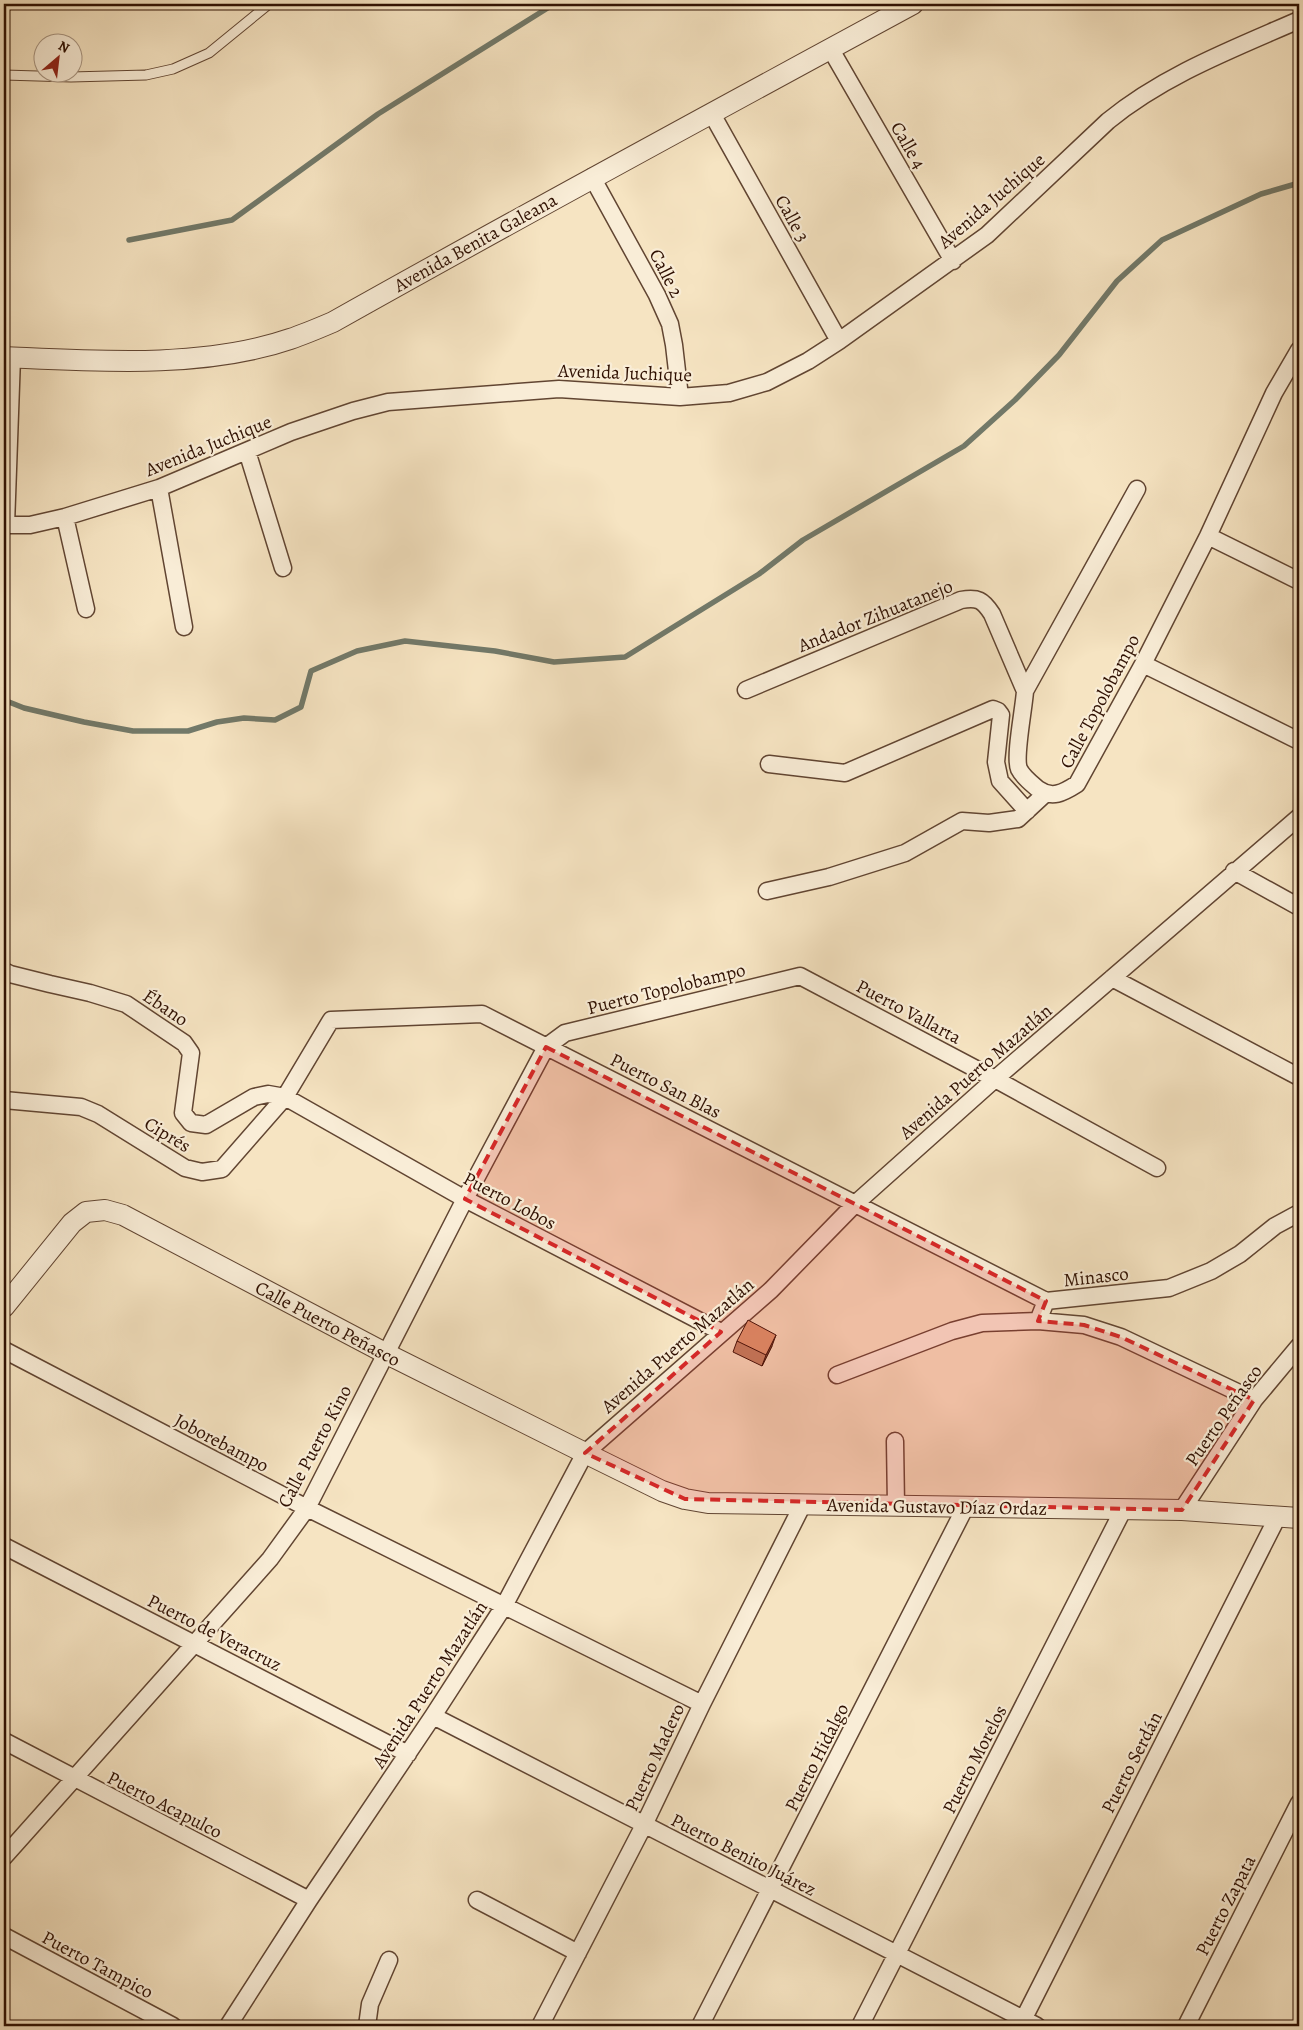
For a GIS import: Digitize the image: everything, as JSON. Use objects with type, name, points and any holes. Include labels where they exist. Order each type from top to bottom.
[{"type":"street","name":"Avenida Benita Galeana","points":[[8,357],[104,361],[184,359],[235,352],[289,339],[333,322],[592,177],[913,4]]},
{"type":"street","name":"Avenida Juchique","points":[[5,525],[30,525],[65,517],[159,488],[291,432],[353,411],[388,402],[559,389],[680,397],[729,392],[767,382],[808,361],[839,341],[987,235],[1128,104],[1189,68],[1299,20]]},
{"type":"street","name":"Calle 4","points":[[830,48],[953,261]]},
{"type":"street","name":"Calle 3","points":[[712,114],[839,341]]},
{"type":"street","name":"Calle 2","points":[[592,177],[657,294],[670,324],[680,397]]},
{"type":"street","name":"Calle Topolobampo","points":[[1045,794],[1062,794],[1077,784],[1143,664],[1208,536],[1274,392],[1299,350]]},
{"type":"street","points":[[5,525],[8,357]]},
{"type":"street","points":[[247,451],[283,568]]},
{"type":"street","points":[[159,488],[184,627]]},
{"type":"street","points":[[767,891],[829,877],[905,853],[962,821],[990,823],[1018,819],[1045,794],[1029,782],[1018,768],[1017,751],[1024,715],[1025,691],[1137,489]]},
{"type":"street","points":[[65,517],[86,609]]},
{"type":"street","points":[[1208,536],[1299,581]]},
{"type":"street","name":"Andador Zihuatanejo","points":[[746,690],[961,600],[974,598],[985,603],[992,614],[1025,691]]},
{"type":"street","points":[[1143,664],[1299,741]]},
{"type":"street","points":[[769,764],[845,773],[993,709],[1001,715],[996,762],[1000,781],[1026,811]]},
{"type":"street","name":"Avenida Puerto Mazatlán","points":[[228,2026],[309,1900],[408,1754],[504,1606],[585,1453],[771,1290],[855,1204],[995,1079],[1299,816]]},
{"type":"street","points":[[1234,871],[1299,907]]},
{"type":"street","name":"Ébano","points":[[4,971],[126,1004],[184,1043],[191,1053],[183,1113],[191,1123],[206,1125],[254,1097],[268,1094],[285,1097]]},
{"type":"street","name":"Puerto Topolobampo","points":[[546,1047],[565,1033],[800,976]]},
{"type":"street","name":"Puerto Vallarta","points":[[800,976],[995,1079],[1157,1168]]},
{"type":"street","points":[[1112,978],[1299,1077]]},
{"type":"street","name":"Puerto San Blas","points":[[285,1097],[331,1020],[482,1014],[1046,1302]]},
{"type":"street","name":"Calle Puerto Kino","points":[[4,1857],[270,1559],[306,1508],[465,1199],[546,1047]]},
{"type":"street","name":"Ciprés","points":[[4,1100],[81,1107],[98,1114],[185,1168],[202,1172],[222,1169],[285,1097]]},
{"type":"street","name":"Puerto Lobos","points":[[285,1097],[465,1199],[721,1332]]},
{"type":"street","name":"Calle Puerto Peñasco","points":[[4,1306],[72,1223],[86,1212],[105,1210],[123,1215],[385,1353],[585,1453]]},
{"type":"street","name":"Minasco","points":[[1038,1321],[1046,1302],[1169,1288],[1211,1271],[1240,1254],[1275,1226],[1299,1213]]},
{"type":"street","points":[[837,1375],[934,1338],[974,1325],[1038,1321],[1084,1325],[1121,1337],[1254,1400]]},
{"type":"street","name":"Puerto Peñasco","points":[[1182,1510],[1254,1400],[1299,1346]]},
{"type":"street","name":"Joborebampo","points":[[4,1350],[306,1508],[702,1704]]},
{"type":"street","points":[[895,1441],[896,1506]]},
{"type":"street","name":"Avenida Gustavo Díaz Ordaz","points":[[585,1453],[662,1491],[685,1499],[708,1503],[1182,1510],[1299,1518]]},
{"type":"street","name":"Puerto Madero","points":[[540,2026],[644,1825],[702,1704],[803,1504]]},
{"type":"street","name":"Puerto Hidalgo","points":[[700,2026],[966,1506]]},
{"type":"street","name":"Puerto Morelos","points":[[860,2026],[1123,1510]]},
{"type":"street","name":"Puerto Serdán","points":[[1027,2024],[1278,1516]]},
{"type":"street","name":"Puerto de Veracruz","points":[[4,1546],[408,1754]]},
{"type":"street","name":"Puerto Benito Juárez","points":[[433,1716],[897,1954],[1027,2024]]},
{"type":"street","name":"Puerto Acapulco","points":[[4,1742],[309,1900]]},
{"type":"street","name":"Puerto Zapata","points":[[1186,2026],[1299,1803]]},
{"type":"street","points":[[477,1900],[578,1953]]},
{"type":"street","name":"Puerto Tampico","points":[[4,1936],[173,2026]]},
{"type":"street","points":[[367,2026],[370,2004],[389,1960]]},
{"type":"lane","points":[[4,75],[71,77],[146,75],[173,69],[209,53],[269,4]]},
{"type":"highlighted area","points":[[546,1047],[1046,1301],[1038,1321],[1084,1325],[1121,1337],[1254,1400],[1182,1510],[685,1499],[585,1453],[721,1332],[465,1199]]},
{"type":"building","points":[[4,4],[10,4],[11,7],[4,8]]},
{"type":"building","points":[[748,1320],[776,1335],[766,1355],[737,1341]]},
{"type":"waterway","points":[[129,240],[232,220],[378,114],[554,4]]},
{"type":"waterway","points":[[4,700],[24,708],[133,731],[188,731],[217,722],[244,718],[275,720],[301,707],[311,671],[357,651],[405,641],[495,651],[554,662],[625,657],[759,574],[803,540],[964,446],[1015,400],[1059,355],[1117,281],[1162,240],[1261,194],[1299,183]]}]
